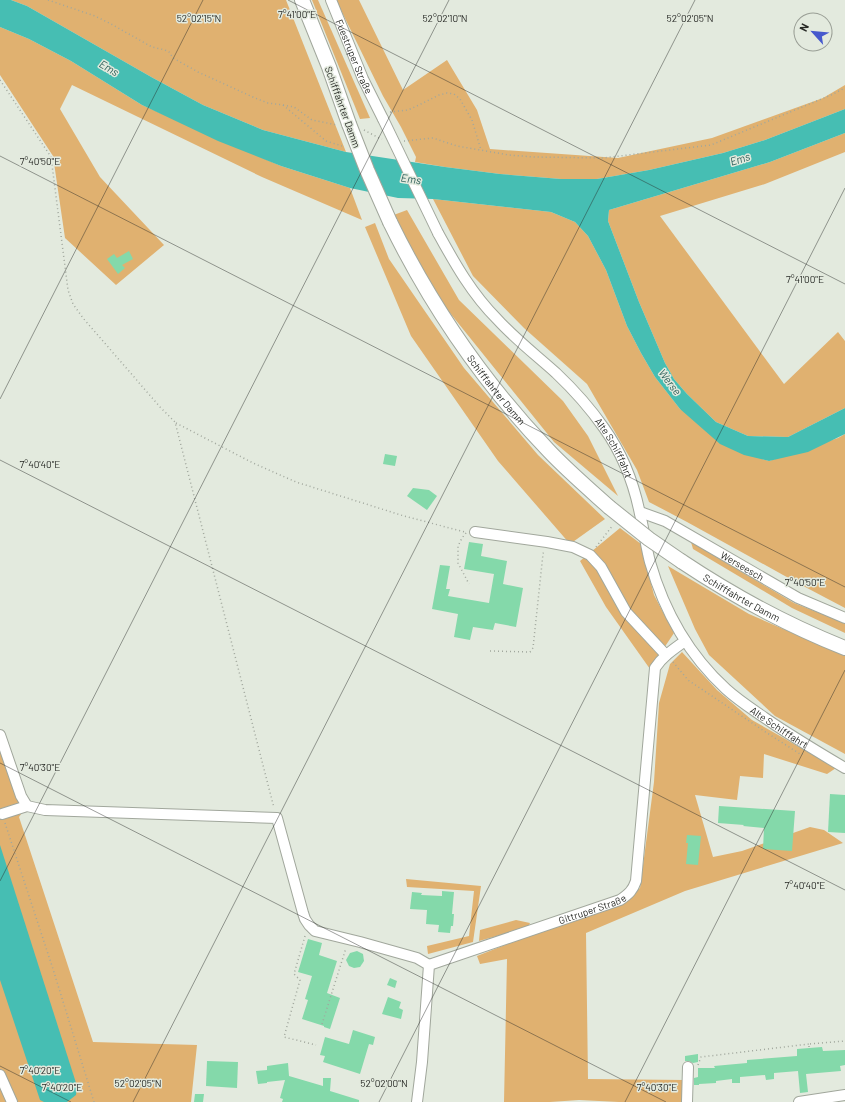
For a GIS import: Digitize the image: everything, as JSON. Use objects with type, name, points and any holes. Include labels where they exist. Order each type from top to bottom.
[{"type":"highway","name":"Schifffahrter Damm","points":[[302,0],[326,60],[345,124],[406,254],[425,289],[467,354],[502,399],[555,456],[609,507],[649,539],[725,589],[768,613],[845,648]]},
{"type":"street","name":"Fuestruper Straße","points":[[330,0],[363,79],[384,115]]},
{"type":"street","name":"Alte Schifffahrt","points":[[384,115],[438,233],[459,271],[473,291],[496,319],[574,391],[606,430],[626,467],[640,512],[649,560],[663,600],[685,641],[699,661],[727,690],[746,705],[845,768]]},
{"type":"street","name":"Werseesch","points":[[640,512],[665,521],[798,598],[845,618]]},
{"type":"street","points":[[471,532],[573,547],[590,555],[601,567],[626,612],[666,655]]},
{"type":"street","name":"Gittruper Straße","points":[[428,965],[620,900],[629,895],[634,889],[636,881],[655,668],[666,655],[685,641]]},
{"type":"street","points":[[0,735],[21,796],[27,806]]},
{"type":"street","points":[[2,814],[27,806],[45,810],[277,818],[305,920],[315,931],[417,958],[428,965],[422,1062],[417,1102]]},
{"type":"street","points":[[687,1102],[688,1066]]},
{"type":"street","points":[[0,1075],[12,1102]]},
{"type":"street","points":[[799,1102],[845,1095]]},
{"type":"path","points":[[48,0],[95,16],[152,47],[169,52],[173,58],[214,80],[255,98],[268,103],[294,107],[312,120],[345,124]]},
{"type":"path","points":[[0,80],[51,157],[68,290],[73,304],[114,354],[175,422],[247,460],[296,482],[404,516],[471,532]]},
{"type":"path","points":[[403,142],[433,138],[457,146],[509,155],[534,157],[603,158],[711,145],[845,88]]},
{"type":"path","points":[[384,115],[408,110],[439,95],[447,93],[454,94],[460,98],[472,120],[481,150]]},
{"type":"path","points":[[283,105],[326,141],[342,146]]},
{"type":"path","points":[[364,129],[379,138],[387,140]]},
{"type":"path","points":[[175,422],[277,818]]},
{"type":"path","points":[[590,555],[612,527]]},
{"type":"path","points":[[469,584],[458,563],[458,546],[462,538],[471,532]]},
{"type":"path","points":[[490,651],[530,652],[533,648],[543,554],[547,542]]},
{"type":"path","points":[[2,814],[54,969],[94,1102]]},
{"type":"path","points":[[309,925],[294,974],[300,980],[284,1037],[316,1045]]},
{"type":"path","points":[[322,1024],[348,939]]},
{"type":"path","points":[[688,1066],[698,1065],[701,1057],[845,1040]]},
{"type":"shaded area","points":[[11,0],[286,0],[346,152],[263,130],[203,105],[27,6]]},
{"type":"shaded area","points":[[312,0],[318,0],[370,118],[360,119]]},
{"type":"shaded area","points":[[336,0],[359,0],[403,90],[447,60],[477,110],[490,149],[618,158],[712,138],[823,98],[845,85],[845,109],[765,140],[723,153],[649,170],[597,179],[561,179],[500,174],[415,162],[416,157],[383,96]]},
{"type":"shaded area","points":[[0,27],[29,39],[71,61],[142,105],[281,166],[350,188],[362,220],[262,177],[72,85],[60,109],[100,177],[164,245],[116,285],[65,238],[53,156],[0,75]]},
{"type":"shaded area","points":[[845,133],[845,152],[765,184],[660,216],[784,384],[838,332],[845,341],[845,408],[788,437],[748,436],[716,422],[674,379],[665,363],[639,302],[608,221],[609,210],[770,162]]},
{"type":"shaded area","points":[[433,199],[551,212],[575,222],[588,236],[606,270],[627,326],[641,353],[655,377],[680,409],[762,459],[769,461],[838,438],[845,434],[845,608],[649,502],[637,470],[587,384],[524,328],[473,276]]},
{"type":"shaded area","points":[[407,210],[459,300],[563,401],[588,436],[618,496],[554,442],[446,308],[391,216]]},
{"type":"shaded area","points":[[375,223],[389,259],[464,368],[538,455],[605,519],[570,544],[498,461],[411,336],[365,227]]},
{"type":"shaded area","points":[[620,528],[641,544],[654,595],[674,633],[650,669],[606,607],[580,561]]},
{"type":"shaded area","points":[[691,542],[794,603],[845,623],[845,633],[792,608],[693,549]]},
{"type":"shaded area","points":[[668,566],[749,614],[845,656],[845,754],[775,716],[709,655],[695,629]]},
{"type":"shaded area","points":[[682,652],[717,690],[752,720],[836,768],[827,774],[764,754],[763,778],[740,776],[737,800],[695,795],[713,857],[742,851],[810,827],[824,830],[843,843],[685,891],[586,933],[588,1079],[685,1080],[685,1102],[619,1102],[579,1100],[550,1102],[504,1102],[507,959],[480,964],[477,956],[523,938],[619,905],[640,888],[654,782],[659,703],[670,664]]},
{"type":"shaded area","points":[[0,729],[24,802],[27,806],[19,817],[93,1042],[197,1045],[191,1102],[0,1102]]},
{"type":"shaded area","points":[[406,879],[481,886],[473,942],[428,954],[427,946],[469,936],[474,891],[407,887]]},
{"type":"shaded area","points":[[516,920],[530,923],[528,927],[479,941],[480,930]]},
{"type":"water","points":[[0,0],[11,0],[27,6],[203,105],[263,130],[346,152],[445,167],[500,174],[561,179],[597,179],[649,170],[723,153],[765,140],[845,109],[845,133],[770,162],[609,210],[608,221],[639,302],[665,363],[674,379],[716,422],[748,436],[788,437],[845,408],[845,434],[808,452],[769,461],[744,455],[720,444],[680,409],[655,377],[627,326],[606,270],[588,236],[575,222],[551,212],[433,199],[398,198],[350,188],[281,166],[218,141],[142,105],[71,61],[29,39],[0,27]]},
{"type":"water","points":[[0,845],[77,1086],[76,1095],[67,1102],[44,1102],[40,1100],[0,980]]},
{"type":"building","points":[[129,251],[133,259],[122,265],[125,268],[118,274],[107,259],[114,254],[117,258]]},
{"type":"building","points":[[385,454],[397,456],[395,466],[383,464]]},
{"type":"building","points":[[413,488],[429,490],[437,496],[427,510],[407,496]]},
{"type":"building","points":[[469,542],[483,544],[481,556],[507,561],[503,584],[523,588],[516,627],[495,623],[493,630],[473,627],[470,640],[454,637],[458,614],[432,609],[440,565],[450,566],[446,589],[450,589],[448,596],[489,603],[494,574],[464,569]]},
{"type":"building","points":[[830,794],[845,795],[845,833],[828,832]]},
{"type":"building","points":[[719,806],[795,811],[792,851],[763,849],[764,828],[718,823]]},
{"type":"building","points":[[687,835],[701,836],[698,865],[686,864],[688,843],[686,843]]},
{"type":"building","points":[[442,891],[454,892],[452,914],[454,914],[453,926],[451,926],[450,933],[438,932],[439,925],[426,924],[427,910],[410,909],[412,892],[422,893],[421,895],[442,896]]},
{"type":"building","points":[[308,939],[322,943],[319,955],[337,961],[327,993],[340,998],[330,1029],[302,1019],[308,1000],[305,999],[312,976],[298,972]]},
{"type":"building","points":[[357,951],[363,954],[364,961],[360,967],[354,968],[349,966],[346,960],[350,953]]},
{"type":"building","points":[[390,978],[397,981],[395,988],[387,985]]},
{"type":"building","points":[[388,997],[401,1002],[399,1008],[403,1010],[401,1019],[382,1014]]},
{"type":"building","points":[[353,1030],[375,1037],[373,1045],[369,1044],[360,1074],[323,1062],[325,1056],[320,1055],[325,1037],[349,1044]]},
{"type":"building","points":[[822,1047],[823,1051],[845,1050],[845,1065],[840,1066],[841,1071],[806,1074],[808,1092],[800,1093],[798,1071],[774,1073],[774,1079],[766,1080],[765,1075],[740,1077],[740,1083],[732,1083],[732,1079],[716,1081],[716,1083],[694,1085],[694,1078],[698,1077],[698,1068],[715,1068],[714,1066],[747,1063],[747,1060],[797,1056],[797,1049]]},
{"type":"building","points":[[698,1054],[698,1062],[693,1063],[685,1061],[685,1056]]},
{"type":"building","points":[[207,1061],[238,1062],[237,1088],[206,1086]]},
{"type":"building","points":[[288,1063],[289,1076],[323,1086],[323,1078],[331,1078],[330,1091],[359,1100],[359,1102],[282,1102],[283,1099],[280,1098],[285,1080],[258,1084],[256,1071],[267,1070],[267,1066]]},
{"type":"building","points":[[195,1094],[204,1094],[203,1102],[194,1102]]},
{"type":"water label","name":"Ems","points":[[109,68]]},
{"type":"water label","name":"Ems","points":[[740,159]]},
{"type":"water label","name":"Ems","points":[[411,179]]},
{"type":"water label","name":"Werse","points":[[670,382]]}]
